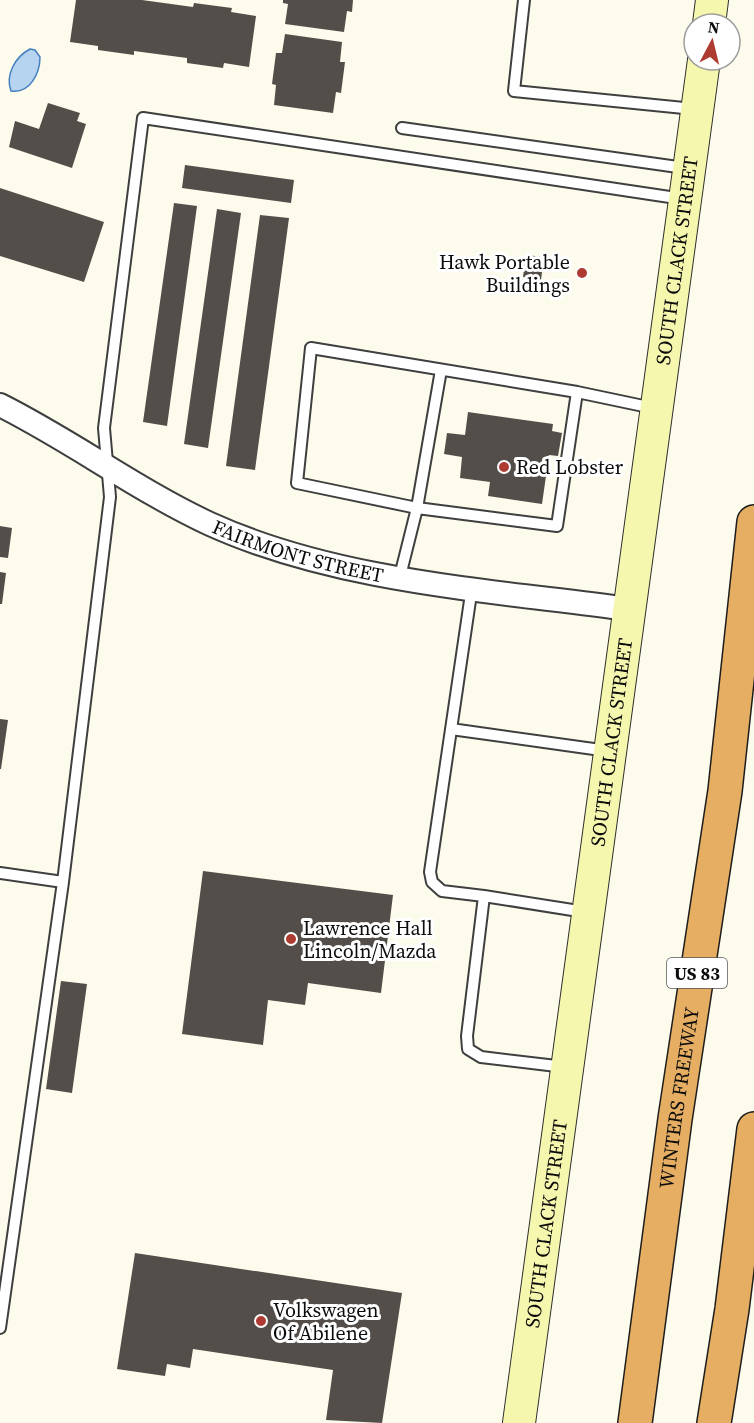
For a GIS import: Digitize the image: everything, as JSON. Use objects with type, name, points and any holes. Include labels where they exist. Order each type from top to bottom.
[{"type":"highway","name":"WINTERS FREEWAY","points":[[635,1423],[675,1119],[725,791],[754,522]]},
{"type":"highway","points":[[714,1423],[732,1309],[754,1130]]},
{"type":"main road","name":"SOUTH CLACK STREET","points":[[519,1423],[586,913],[702,72]]},
{"type":"street","name":"FAIRMONT STREET","points":[[0,405],[107,466],[151,495],[210,524],[286,553],[347,568],[628,609]]},
{"type":"lane","points":[[524,0],[514,91],[697,109]]},
{"type":"lane","points":[[0,1328],[63,882],[110,497],[104,428],[143,118],[685,199]]},
{"type":"lane","points":[[402,128],[689,168]]},
{"type":"lane","points":[[578,392],[557,526],[417,508],[297,483],[311,348],[578,392],[656,409]]},
{"type":"lane","points":[[400,576],[417,508],[441,370]]},
{"type":"lane","points":[[472,587],[430,872],[432,882],[442,891],[586,913]]},
{"type":"lane","points":[[451,729],[609,751]]},
{"type":"lane","points":[[0,873],[63,882]]},
{"type":"lane","points":[[484,896],[466,1036],[468,1049],[482,1057],[566,1067]]},
{"type":"water","points":[[30,49],[35,50],[40,57],[36,76],[24,89],[11,91],[10,73],[20,57]]},
{"type":"building","points":[[76,0],[142,0],[193,7],[194,3],[232,8],[231,12],[256,16],[249,67],[224,63],[223,68],[187,63],[187,58],[134,51],[134,55],[98,50],[98,46],[70,42]]},
{"type":"building","points":[[283,0],[353,0],[352,12],[347,11],[344,32],[285,24],[288,4],[283,3]]},
{"type":"building","points":[[285,34],[342,42],[340,62],[345,62],[341,93],[336,92],[333,113],[274,105],[276,85],[272,84],[276,53],[282,53]]},
{"type":"building","points":[[48,103],[80,113],[77,121],[86,124],[72,168],[9,147],[15,121],[39,129]]},
{"type":"building","points":[[185,165],[294,180],[291,203],[182,188]]},
{"type":"building","points":[[0,188],[104,222],[84,282],[0,256]]},
{"type":"building","points":[[174,203],[197,206],[167,426],[143,422]]},
{"type":"building","points":[[217,209],[241,213],[208,448],[184,444]]},
{"type":"building","points":[[260,215],[289,218],[255,470],[226,466]]},
{"type":"building","points":[[526,255],[544,257],[541,280],[523,277]]},
{"type":"building","name":"Red Lobster","points":[[468,412],[553,424],[552,431],[562,433],[558,456],[549,455],[542,504],[488,496],[490,482],[460,478],[462,457],[444,454],[447,433],[465,435]]},
{"type":"building","points":[[0,526],[12,528],[8,558],[0,557]]},
{"type":"building","points":[[0,572],[6,573],[2,604],[0,604]]},
{"type":"building","points":[[0,719],[8,720],[1,769],[0,769]]},
{"type":"building","name":"Lawrence Hall Lincoln/Mazda","points":[[203,871],[393,895],[381,993],[308,983],[305,1005],[268,1000],[263,1045],[182,1034]]},
{"type":"building","points":[[61,981],[87,984],[72,1093],[46,1089]]},
{"type":"building","name":"Volkswagen Of Abilene","points":[[135,1253],[402,1293],[382,1423],[326,1420],[333,1370],[193,1349],[190,1368],[167,1364],[165,1376],[117,1369]]},
{"type":"place","name":"Hawk Portable Buildings","points":[[582,273]]},
{"type":"place","name":"Red Lobster","points":[[504,467]]},
{"type":"place","name":"Lawrence Hall Lincoln/Mazda","points":[[291,939]]},
{"type":"place","name":"Volkswagen Of Abilene","points":[[261,1321]]}]
